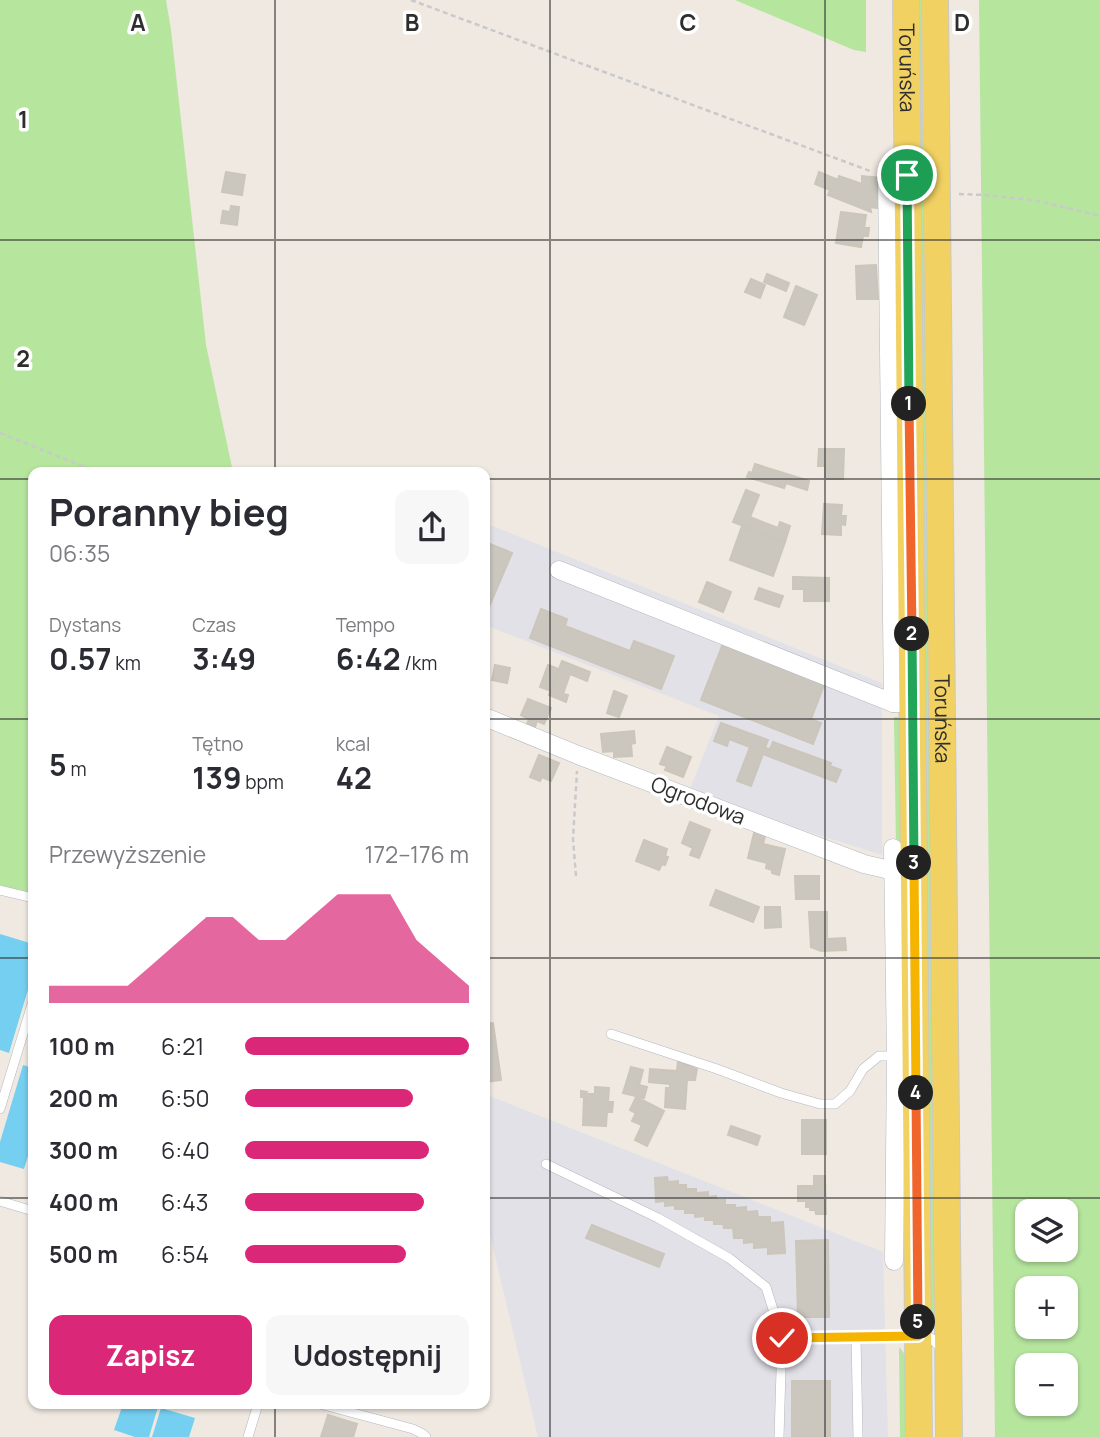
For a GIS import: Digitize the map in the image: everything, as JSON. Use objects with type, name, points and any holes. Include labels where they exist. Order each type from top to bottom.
[{"type":"main road","name":"Toruńska","points":[[906,0],[897,175],[906,1055],[918,1336],[919,1437]]},
{"type":"main road","name":"Toruńska","points":[[935,0],[949,1437]]},
{"type":"street","points":[[559,570],[902,703]]},
{"type":"street","name":"Ogrodowa","points":[[490,719],[864,864],[904,873]]},
{"type":"street","points":[[893,848],[904,873]]},
{"type":"street","points":[[894,1261],[897,1154],[906,1055]]},
{"type":"lane","points":[[0,890],[28,897]]},
{"type":"lane","points":[[0,1109],[28,1017]]},
{"type":"lane","points":[[611,1034],[820,1104],[835,1104],[850,1091],[863,1069],[879,1056],[906,1055]]},
{"type":"lane","points":[[546,1164],[657,1218],[729,1258],[766,1287],[782,1338],[779,1437]]},
{"type":"lane","points":[[0,1201],[28,1209]]},
{"type":"lane","points":[[856,1336],[858,1437]]},
{"type":"lane","points":[[782,1338],[918,1336],[931,1338],[948,1359]]},
{"type":"lane","points":[[248,1437],[256,1409]]},
{"type":"lane","points":[[339,1409],[413,1429],[426,1437]]},
{"type":"path","points":[[411,0],[878,174],[897,175]]},
{"type":"path","points":[[937,195],[986,195],[1038,201],[1100,216]]},
{"type":"path","points":[[0,433],[85,467]]},
{"type":"path","points":[[576,876],[573,839],[578,755]]},
{"type":"shaded area","points":[[490,525],[882,683],[882,855],[688,794],[719,716],[490,627]]},
{"type":"shaded area","points":[[490,1096],[883,1252],[888,1437],[538,1437],[490,1235]]},
{"type":"green space","points":[[0,0],[166,0],[206,345],[232,467],[28,467],[28,895],[0,885]]},
{"type":"green space","points":[[735,0],[866,0],[866,52],[854,50]]},
{"type":"green space","points":[[916,0],[926,0],[939,1334],[929,1324]]},
{"type":"green space","points":[[979,0],[1100,0],[1100,1437],[995,1437]]},
{"type":"green space","points":[[894,717],[898,717],[903,723],[905,862],[896,848]]},
{"type":"green space","points":[[899,1347],[908,1358],[911,1437],[900,1437]]},
{"type":"water","points":[[0,934],[28,942],[28,990],[9,1053],[0,1050]]},
{"type":"water","points":[[23,1065],[28,1066],[28,1156],[24,1169],[0,1162],[0,1142]]},
{"type":"water","points":[[121,1409],[157,1409],[149,1437],[135,1437],[114,1430]]},
{"type":"water","points":[[161,1409],[195,1418],[189,1437],[152,1437]]},
{"type":"building","points":[[226,172],[245,175],[242,195],[222,192]]},
{"type":"building","points":[[819,172],[838,180],[839,176],[862,184],[862,176],[882,178],[882,189],[878,189],[878,208],[870,207],[871,212],[828,195],[830,190],[815,184]]},
{"type":"building","points":[[231,206],[239,207],[237,225],[221,223],[223,211],[230,212]]},
{"type":"building","points":[[841,212],[866,215],[864,228],[869,228],[868,236],[863,236],[861,247],[836,243]]},
{"type":"building","points":[[876,265],[878,299],[857,299],[856,266]]},
{"type":"building","points":[[767,274],[789,283],[786,291],[764,282]]},
{"type":"building","points":[[751,279],[765,285],[760,298],[745,292]]},
{"type":"building","points":[[796,286],[817,295],[804,325],[784,317]]},
{"type":"building","points":[[819,449],[844,449],[843,479],[825,479],[825,466],[818,466]]},
{"type":"building","points":[[755,464],[809,481],[807,490],[786,483],[784,488],[747,477],[749,472],[752,473]]},
{"type":"building","points":[[746,490],[759,495],[750,517],[778,528],[780,522],[790,526],[785,542],[733,522]]},
{"type":"building","points":[[824,504],[842,505],[841,516],[846,516],[845,525],[841,524],[841,535],[822,534]]},
{"type":"building","points":[[742,526],[785,542],[773,576],[730,560]]},
{"type":"building","points":[[490,544],[512,553],[490,604]]},
{"type":"building","points":[[793,577],[829,578],[829,601],[804,601],[804,589],[793,589]]},
{"type":"building","points":[[707,582],[731,592],[723,612],[699,602]]},
{"type":"building","points":[[759,588],[783,596],[779,607],[755,599]]},
{"type":"building","points":[[541,609],[567,619],[565,626],[630,651],[634,641],[674,656],[661,689],[530,638]]},
{"type":"building","points":[[724,641],[826,680],[811,719],[821,723],[813,744],[701,700]]},
{"type":"building","points":[[562,661],[590,672],[587,681],[570,674],[563,694],[568,695],[566,702],[549,695]]},
{"type":"building","points":[[495,665],[510,668],[507,683],[492,680]]},
{"type":"building","points":[[548,665],[559,669],[551,691],[540,687]]},
{"type":"building","points":[[614,691],[627,696],[619,717],[607,713]]},
{"type":"building","points":[[528,699],[551,708],[544,724],[537,721],[535,727],[527,724],[529,719],[521,715]]},
{"type":"building","points":[[721,723],[768,740],[765,748],[770,749],[773,742],[831,763],[830,766],[841,770],[836,782],[763,754],[751,786],[737,781],[750,747],[729,739],[727,746],[714,741]]},
{"type":"building","points":[[634,731],[632,756],[614,757],[614,751],[603,752],[601,734]]},
{"type":"building","points":[[667,747],[691,757],[683,777],[665,770],[667,766],[660,764]]},
{"type":"building","points":[[539,755],[559,763],[551,781],[542,777],[540,781],[530,777]]},
{"type":"building","points":[[690,822],[710,830],[699,858],[690,855],[693,848],[682,843]]},
{"type":"building","points":[[755,829],[766,832],[763,844],[785,849],[779,875],[766,868],[767,863],[748,858]]},
{"type":"building","points":[[644,840],[667,849],[665,865],[662,864],[659,870],[636,861]]},
{"type":"building","points":[[795,876],[819,876],[819,899],[796,899]]},
{"type":"building","points":[[716,890],[759,907],[753,922],[710,905]]},
{"type":"building","points":[[765,907],[780,907],[781,927],[765,928]]},
{"type":"building","points":[[809,912],[827,912],[827,939],[845,938],[846,950],[821,951],[811,947]]},
{"type":"building","points":[[490,1023],[493,1023],[501,1080],[490,1081]]},
{"type":"building","points":[[678,1061],[697,1069],[695,1080],[687,1080],[685,1109],[665,1107],[666,1088],[670,1088],[670,1084],[649,1082],[650,1069],[677,1071]]},
{"type":"building","points":[[631,1067],[643,1070],[639,1085],[647,1087],[644,1098],[623,1093]]},
{"type":"building","points":[[595,1087],[609,1088],[608,1102],[613,1102],[612,1112],[607,1112],[606,1126],[583,1125],[584,1097],[581,1097],[581,1091],[595,1094]]},
{"type":"building","points":[[636,1097],[664,1111],[647,1146],[635,1140],[642,1125],[632,1121],[636,1113],[630,1110]]},
{"type":"building","points":[[802,1120],[826,1120],[826,1154],[802,1154]]},
{"type":"building","points":[[731,1126],[760,1136],[757,1145],[728,1135]]},
{"type":"building","points":[[814,1176],[825,1176],[826,1214],[816,1214],[815,1210],[806,1207],[806,1201],[798,1201],[798,1186],[814,1186]]},
{"type":"building","points":[[667,1177],[668,1182],[678,1181],[678,1185],[686,1185],[686,1189],[696,1189],[696,1193],[708,1192],[708,1197],[716,1196],[717,1200],[725,1200],[725,1205],[746,1207],[746,1212],[757,1211],[758,1217],[770,1217],[770,1223],[783,1222],[785,1253],[768,1254],[768,1247],[754,1248],[754,1242],[744,1243],[744,1238],[734,1238],[733,1228],[714,1224],[714,1220],[705,1220],[705,1216],[695,1217],[695,1213],[685,1213],[685,1209],[675,1209],[675,1205],[665,1206],[665,1201],[656,1202],[655,1178]]},
{"type":"building","points":[[592,1225],[664,1254],[659,1267],[586,1238]]},
{"type":"building","points":[[828,1240],[829,1317],[798,1317],[796,1241]]},
{"type":"building","points":[[792,1381],[830,1381],[830,1437],[792,1437]]},
{"type":"building","points":[[328,1415],[357,1424],[353,1437],[321,1437]]},
{"type":"route","points":[[782,1338],[918,1336],[907,175]]}]
